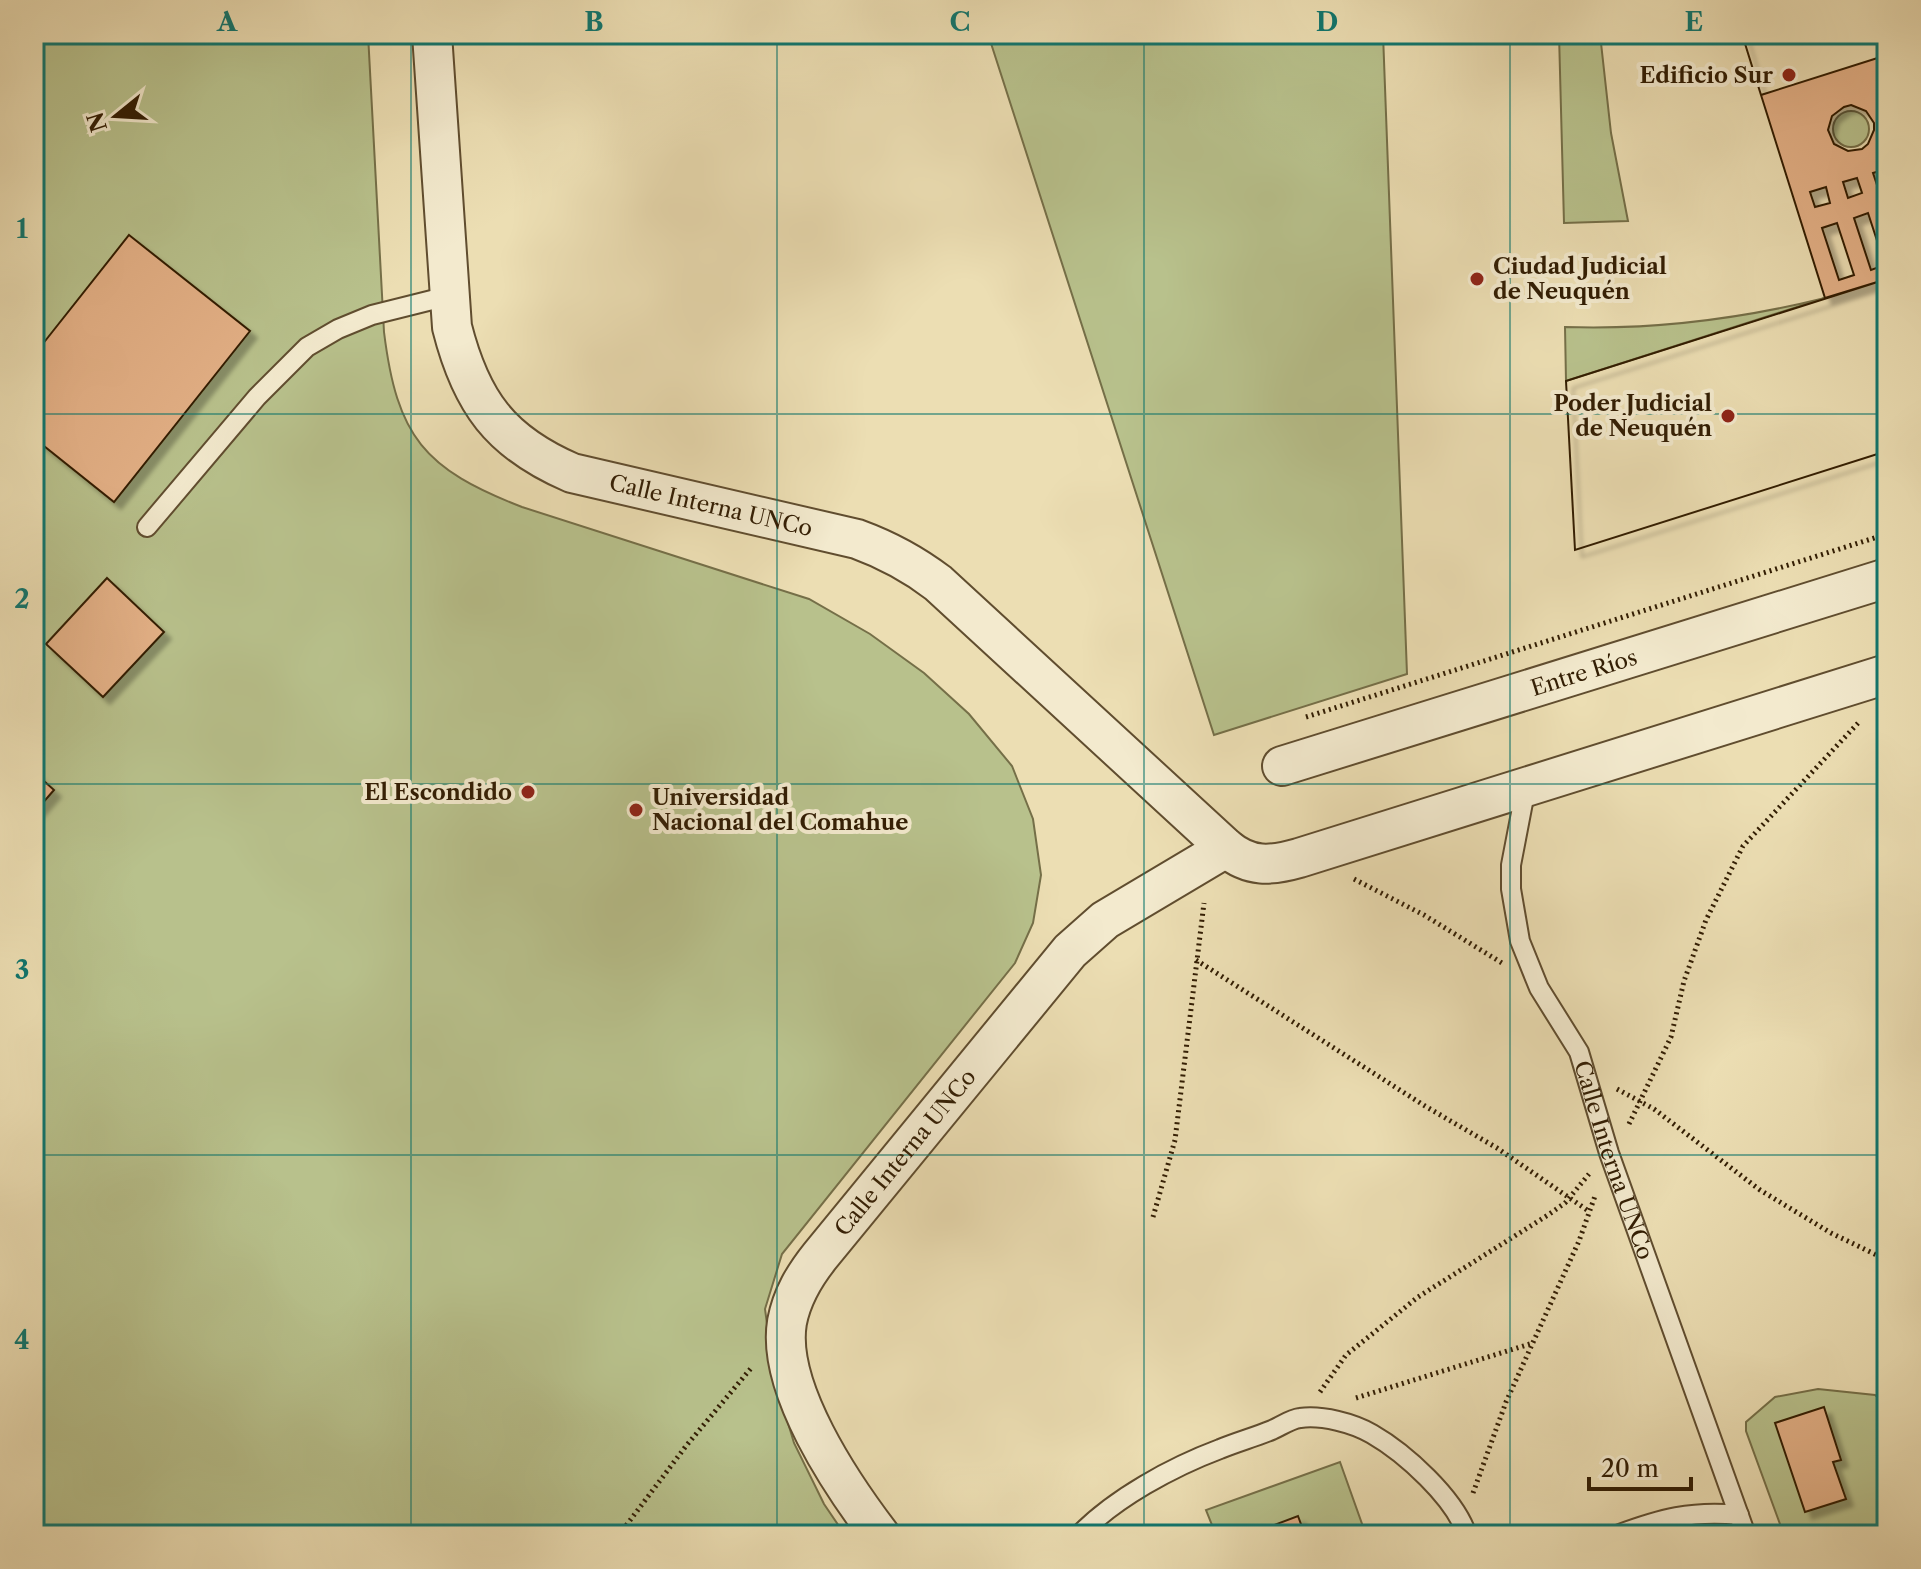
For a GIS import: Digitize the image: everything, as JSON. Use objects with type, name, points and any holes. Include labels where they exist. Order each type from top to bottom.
[{"type":"street","name":"Calle Interna UNCo","points":[[432,34],[448,296],[460,358],[487,413],[512,439],[541,460],[572,473],[857,539],[914,565],[938,583],[1226,848],[1251,864],[1284,862],[1887,674]]},
{"type":"street","name":"Entre Ríos","points":[[1282,766],[1887,578]]},
{"type":"street","name":"Calle Interna UNCo","points":[[880,1535],[816,1436],[796,1390],[787,1353],[787,1325],[793,1299],[820,1256],[1070,951],[1105,920],[1226,848]]},
{"type":"lane","points":[[147,527],[257,397],[307,347],[338,329],[372,315],[448,296]]},
{"type":"lane","name":"Calle Interna UNCo","points":[[1526,787],[1515,836],[1511,889],[1520,941],[1539,988],[1579,1052],[1609,1153],[1746,1535]]},
{"type":"lane","points":[[1079,1535],[1099,1515],[1147,1485],[1217,1450],[1299,1417],[1348,1424],[1371,1434],[1437,1487],[1452,1505],[1466,1532]]},
{"type":"lane","points":[[1617,1535],[1662,1518],[1709,1512],[1739,1515]]},
{"type":"path","points":[[1306,717],[1887,534]]},
{"type":"path","points":[[1299,1417],[1346,1355],[1365,1338],[1418,1297],[1565,1203],[1568,1196],[1626,1139],[1630,1117],[1641,1103],[1671,1037],[1684,981],[1706,920],[1743,846],[1866,715]]},
{"type":"path","points":[[1341,874],[1424,915],[1539,988]]},
{"type":"path","points":[[1153,1217],[1175,1140],[1206,890]]},
{"type":"path","points":[[1196,960],[1425,1106],[1497,1148],[1590,1212]]},
{"type":"path","points":[[1585,1070],[1654,1109],[1760,1190],[1831,1233],[1887,1260]]},
{"type":"path","points":[[1466,1532],[1475,1483],[1506,1402],[1579,1241],[1609,1153]]},
{"type":"path","points":[[619,1535],[686,1446],[787,1325]]},
{"type":"path","points":[[1299,1417],[1533,1343]]},
{"type":"green space","name":"El Escondido","points":[[34,34],[368,34],[384,332],[397,398],[421,445],[439,463],[461,478],[522,507],[809,599],[870,634],[924,673],[969,714],[1012,766],[1033,819],[1041,875],[1033,923],[1015,963],[782,1254],[765,1309],[774,1376],[794,1443],[824,1504],[845,1535],[34,1535]]},
{"type":"green space","points":[[988,34],[1383,34],[1407,674],[1214,735]]},
{"type":"green space","points":[[1559,34],[1600,34],[1611,133],[1628,221],[1564,223]]},
{"type":"green space","points":[[1851,111],[1864,116],[1869,129],[1864,142],[1851,147],[1838,142],[1833,129],[1838,116]]},
{"type":"green space","points":[[1825,298],[1566,381],[1565,327],[1631,327],[1696,322]]},
{"type":"green space","points":[[1818,1389],[1875,1395],[1887,1405],[1887,1535],[1784,1535],[1746,1431],[1746,1422],[1775,1397]]},
{"type":"green space","points":[[1340,1462],[1366,1535],[1216,1535],[1206,1510]]},
{"type":"building","name":"Edificio Sur","points":[[1742,34],[1887,34],[1887,55],[1761,95]]},
{"type":"building","name":"Edificio Sur","points":[[1742,34],[1887,34],[1887,55],[1761,95]]},
{"type":"building","points":[[1887,55],[1887,169],[1873,173],[1878,188],[1887,185],[1887,207],[1884,208],[1887,217],[1887,279],[1825,298],[1761,95]],"holes":[[[1851,105],[1866,111],[1874,123],[1868,144],[1862,149],[1848,151],[1834,144],[1828,130],[1832,116]],[[1857,178],[1862,193],[1848,198],[1843,182]],[[1826,187],[1830,203],[1815,207],[1810,192]],[[1868,213],[1885,265],[1871,270],[1854,218]],[[1837,223],[1854,275],[1839,280],[1822,228]]]},
{"type":"building","points":[[129,235],[250,331],[114,502],[34,438],[34,355]]},
{"type":"building","name":"Poder Judicial de Neuquén","points":[[1887,279],[1887,451],[1575,550],[1566,381]]},
{"type":"building","name":"Poder Judicial de Neuquén","points":[[1887,279],[1887,451],[1575,550],[1566,381]]},
{"type":"building","points":[[107,578],[164,632],[103,697],[46,644]]},
{"type":"building","points":[[34,772],[54,790],[34,813]]},
{"type":"building","points":[[1824,1407],[1841,1460],[1833,1462],[1846,1499],[1805,1512],[1775,1423]]},
{"type":"building","points":[[1298,1516],[1305,1535],[1248,1535]]},
{"type":"place","name":"Edificio Sur","points":[[1789,75]]},
{"type":"place","name":"Ciudad Judicial de Neuquén","points":[[1477,279]]},
{"type":"place","name":"Poder Judicial de Neuquén","points":[[1728,416]]},
{"type":"place","name":"El Escondido","points":[[528,792]]},
{"type":"place","name":"Universidad Nacional del Comahue","points":[[636,810]]}]
